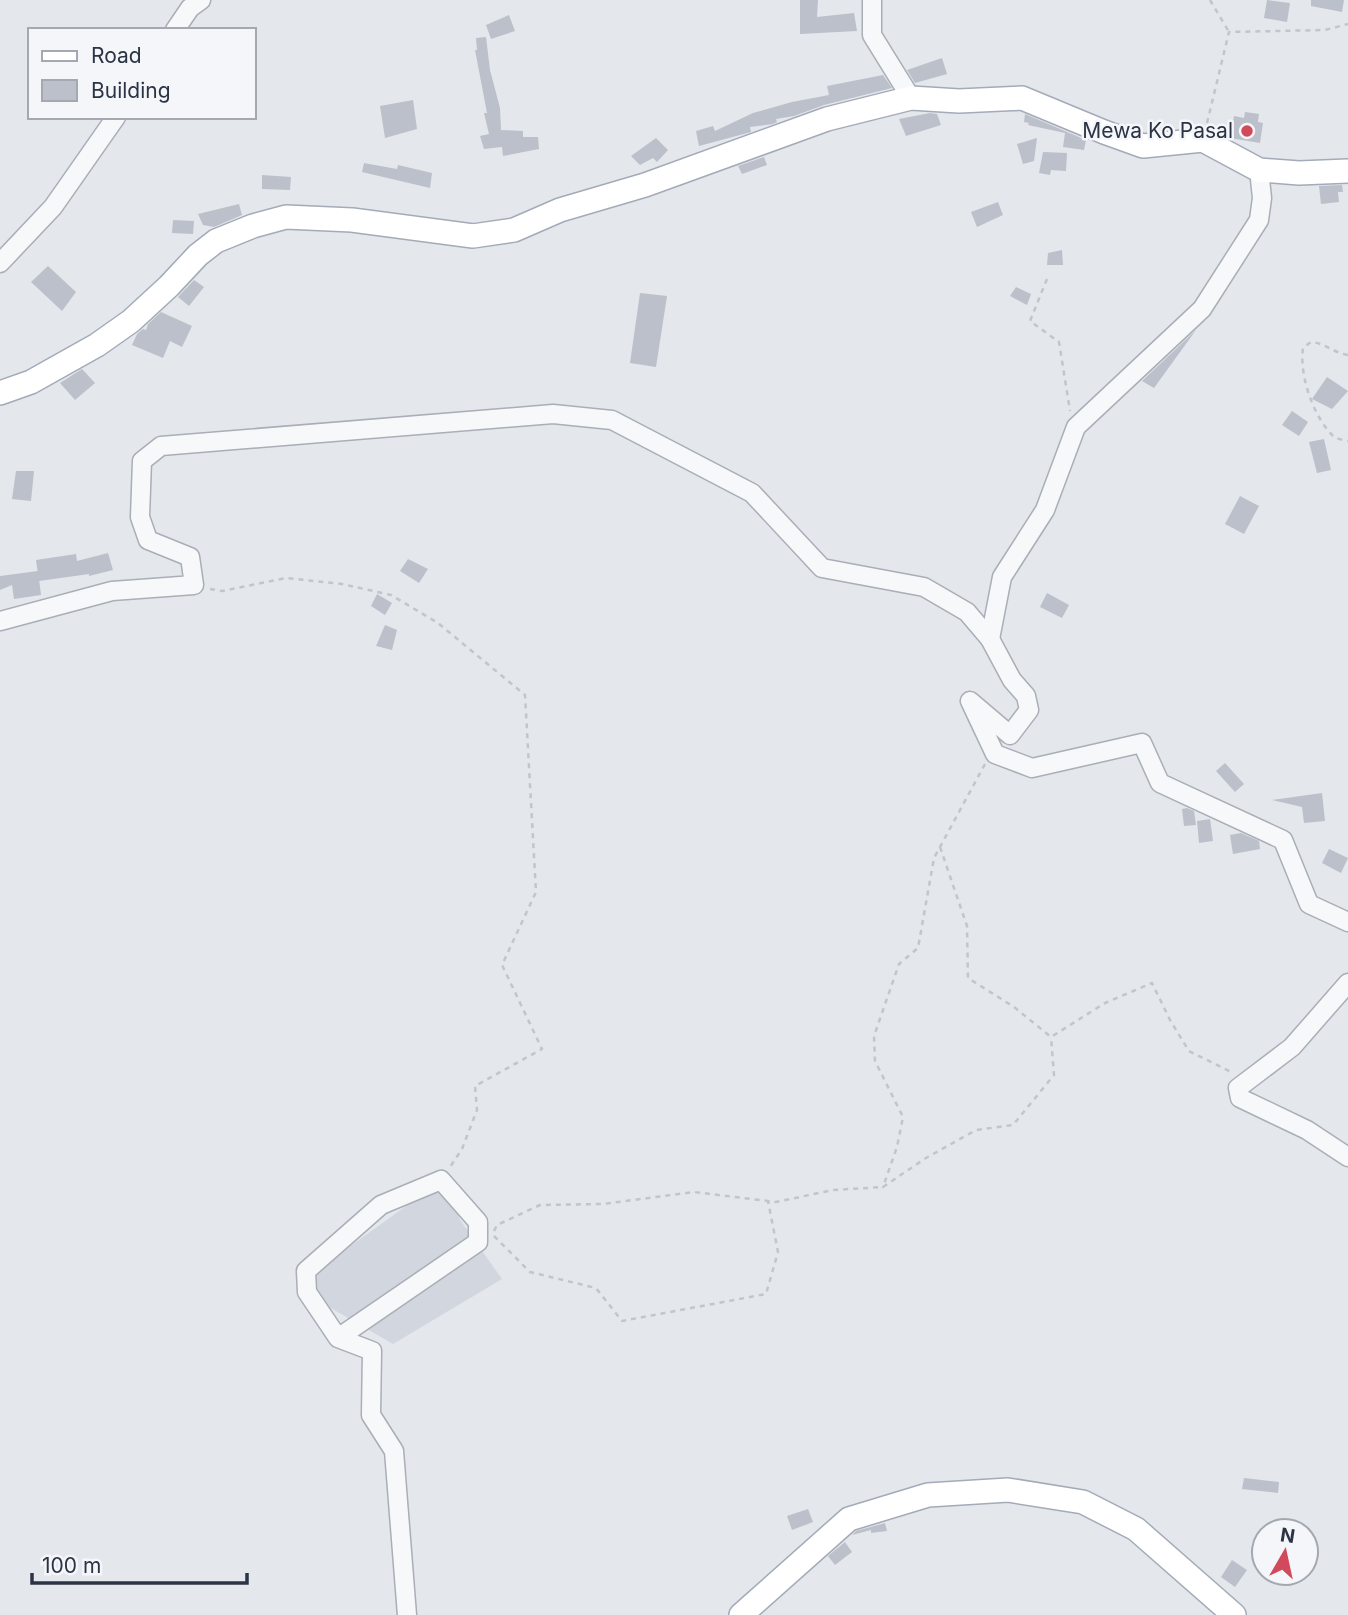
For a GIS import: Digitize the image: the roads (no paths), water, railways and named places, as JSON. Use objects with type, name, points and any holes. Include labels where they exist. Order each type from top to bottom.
[{"type":"main road","points":[[0,393],[31,382],[97,345],[131,321],[198,255],[216,241],[253,226],[286,217],[352,220],[473,236],[514,230],[560,210],[645,185],[827,119],[911,98],[959,101],[1022,98],[1143,146],[1203,140],[1259,170],[1299,173],[1348,171]]},
{"type":"main road","points":[[741,1615],[849,1519],[928,1494],[1008,1490],[1083,1502],[1136,1529],[1234,1615]]},
{"type":"street","points":[[176,28],[190,8],[201,0]]},
{"type":"street","points":[[872,0],[872,35],[911,98]]},
{"type":"street","points":[[0,263],[53,207],[115,119]]},
{"type":"street","points":[[990,639],[1002,577],[1045,510],[1076,427],[1202,309],[1259,220],[1262,198],[1259,170]]},
{"type":"street","points":[[0,621],[112,591],[194,585],[190,557],[148,540],[140,517],[142,461],[161,446],[553,414],[612,420],[751,493],[822,568],[924,587],[967,612],[990,639],[1012,680],[1026,696],[1029,710],[1010,734],[970,701],[995,754],[1032,768],[1142,743],[1160,783],[1283,840],[1309,904],[1348,922]]},
{"type":"street","points":[[1348,983],[1292,1046],[1238,1088],[1240,1098],[1307,1130],[1348,1157]]},
{"type":"street","points":[[338,1338],[478,1242],[478,1222],[441,1180],[381,1205],[306,1271],[307,1292],[338,1338],[372,1351],[371,1415],[394,1451],[407,1615]]},
{"type":"place","name":"Mewa Ko Pasal","points":[[1247,131]]}]
